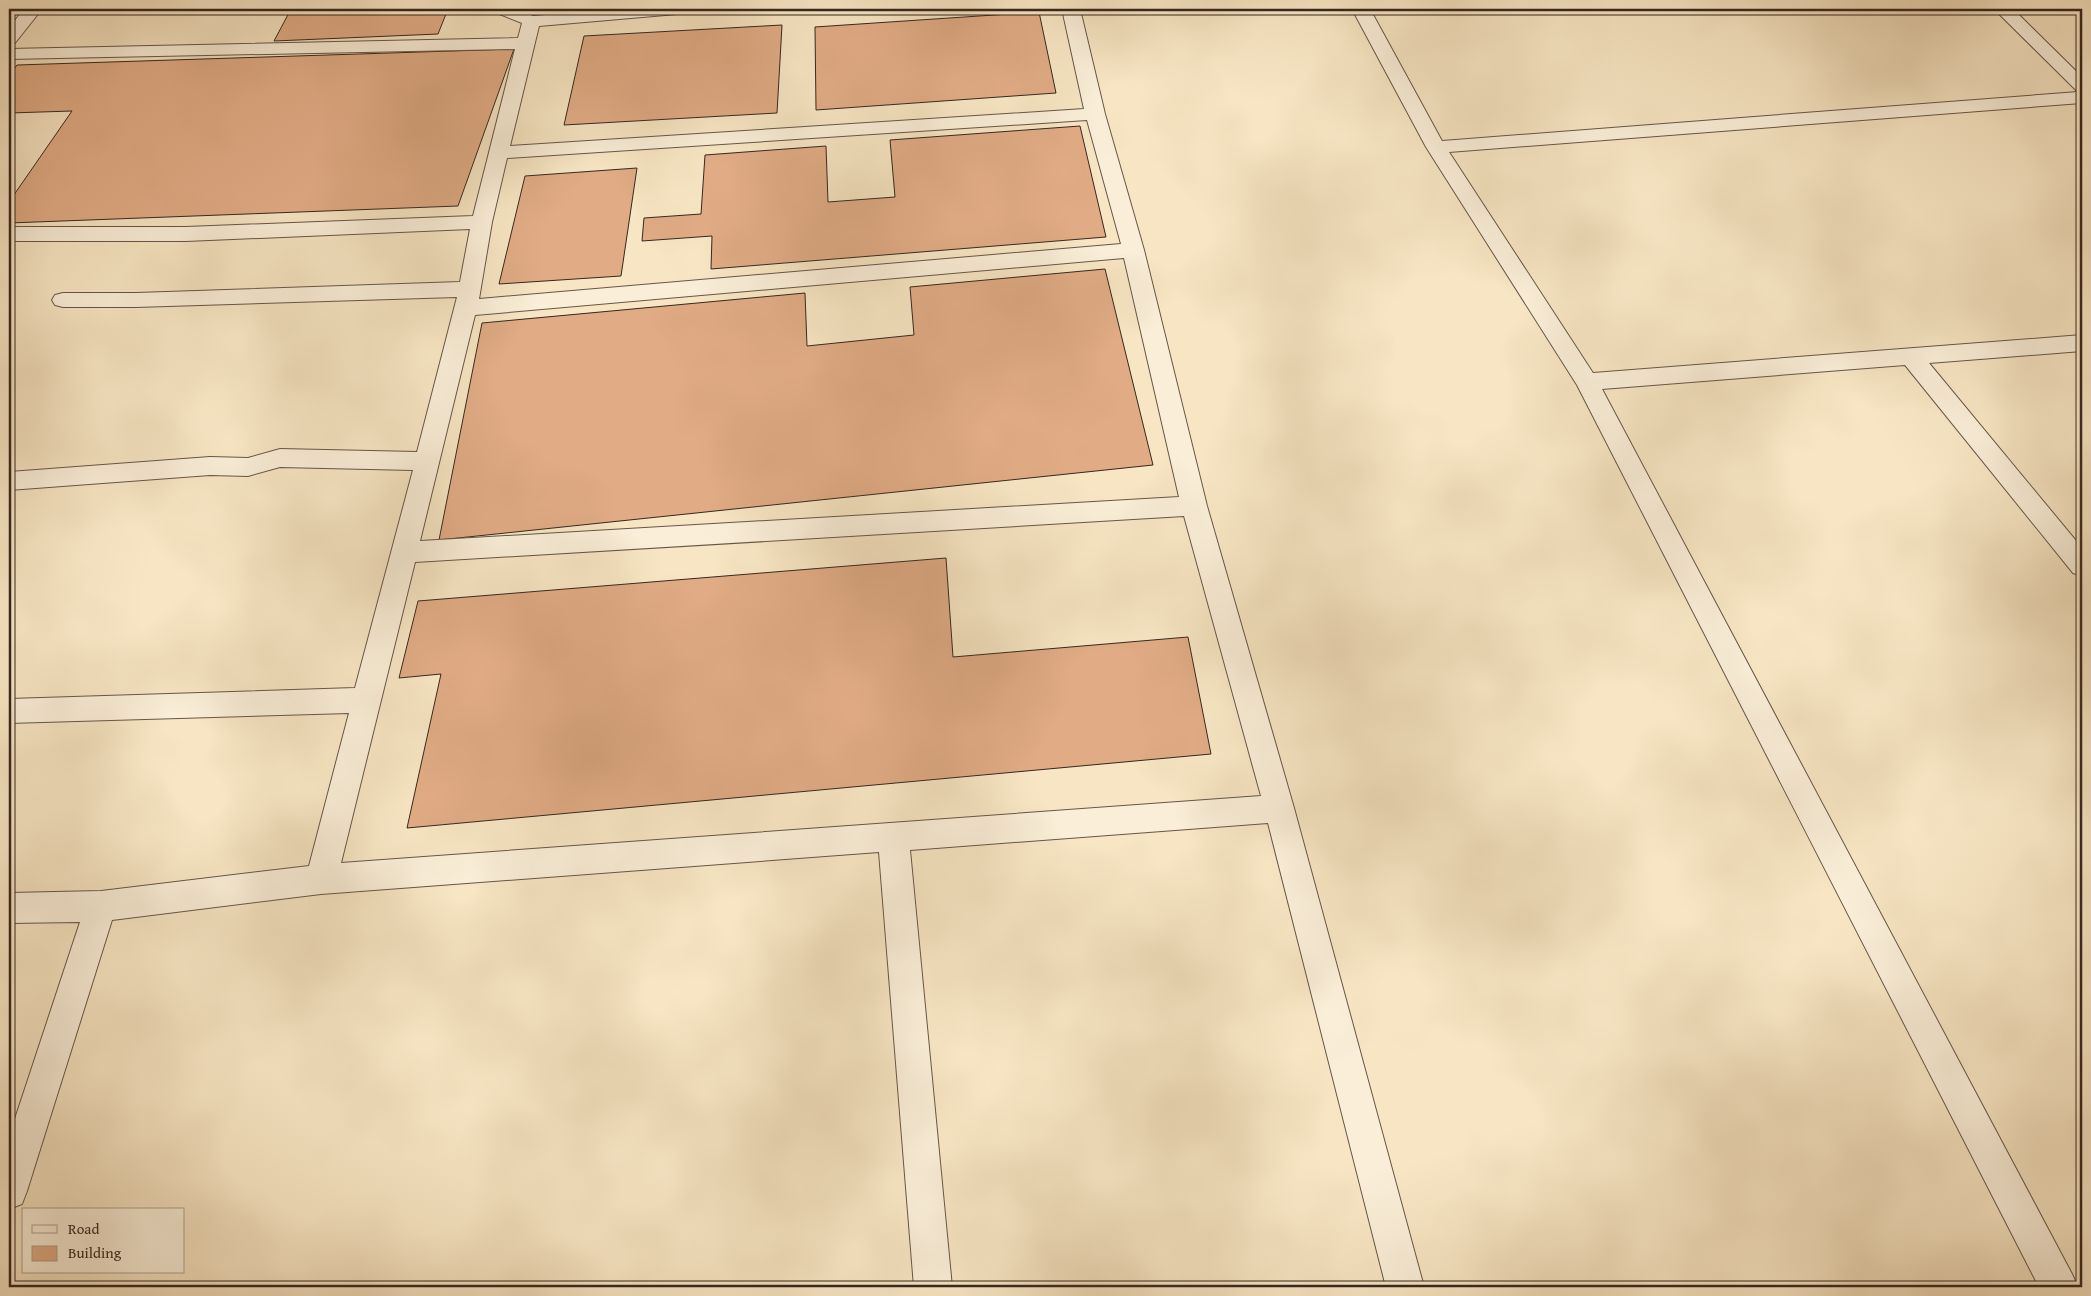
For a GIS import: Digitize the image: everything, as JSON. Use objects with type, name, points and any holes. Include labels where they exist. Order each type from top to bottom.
[{"type":"street","points":[[9,39],[33,9]]},
{"type":"street","points":[[503,9],[528,32]]},
{"type":"street","points":[[9,54],[528,32],[677,9]]},
{"type":"street","points":[[1071,9],[1095,114],[1133,250],[1194,506],[1279,808],[1405,1287]]},
{"type":"street","points":[[1361,9],[1436,147],[1588,382],[2059,1287]]},
{"type":"street","points":[[2003,9],[2082,87]]},
{"type":"street","points":[[321,879],[468,298],[482,222],[528,32]]},
{"type":"street","points":[[1436,147],[2082,97]]},
{"type":"street","points":[[500,152],[1095,114]]},
{"type":"street","points":[[9,234],[186,234],[482,222]]},
{"type":"street","points":[[63,300],[468,298],[1133,250]]},
{"type":"street","points":[[1588,382],[2082,343]]},
{"type":"street","points":[[1910,356],[2082,566]]},
{"type":"street","points":[[9,481],[210,466],[248,466],[280,458],[426,461]]},
{"type":"street","points":[[404,552],[1194,506]]},
{"type":"street","points":[[9,712],[366,700]]},
{"type":"street","points":[[9,908],[101,906],[321,879],[1279,808]]},
{"type":"street","points":[[893,836],[933,1287]]},
{"type":"street","points":[[9,1191],[101,906]]},
{"type":"building","points":[[291,9],[448,9],[438,34],[274,41]]},
{"type":"building","points":[[1039,12],[1056,93],[816,110],[815,27]]},
{"type":"building","points":[[782,25],[777,113],[564,125],[584,36]]},
{"type":"building","points":[[514,49],[458,206],[9,223],[9,202],[72,111],[9,113],[9,76],[17,65]]},
{"type":"building","points":[[1080,126],[1106,237],[711,269],[712,236],[642,241],[644,218],[701,214],[705,155],[826,146],[828,202],[895,197],[890,140]]},
{"type":"building","points":[[637,168],[621,276],[499,284],[525,176]]},
{"type":"building","points":[[1105,269],[1153,465],[439,540],[482,323],[805,293],[807,346],[914,335],[910,287]]},
{"type":"building","points":[[946,558],[953,657],[1188,637],[1211,754],[407,828],[441,674],[399,678],[418,601]]}]
